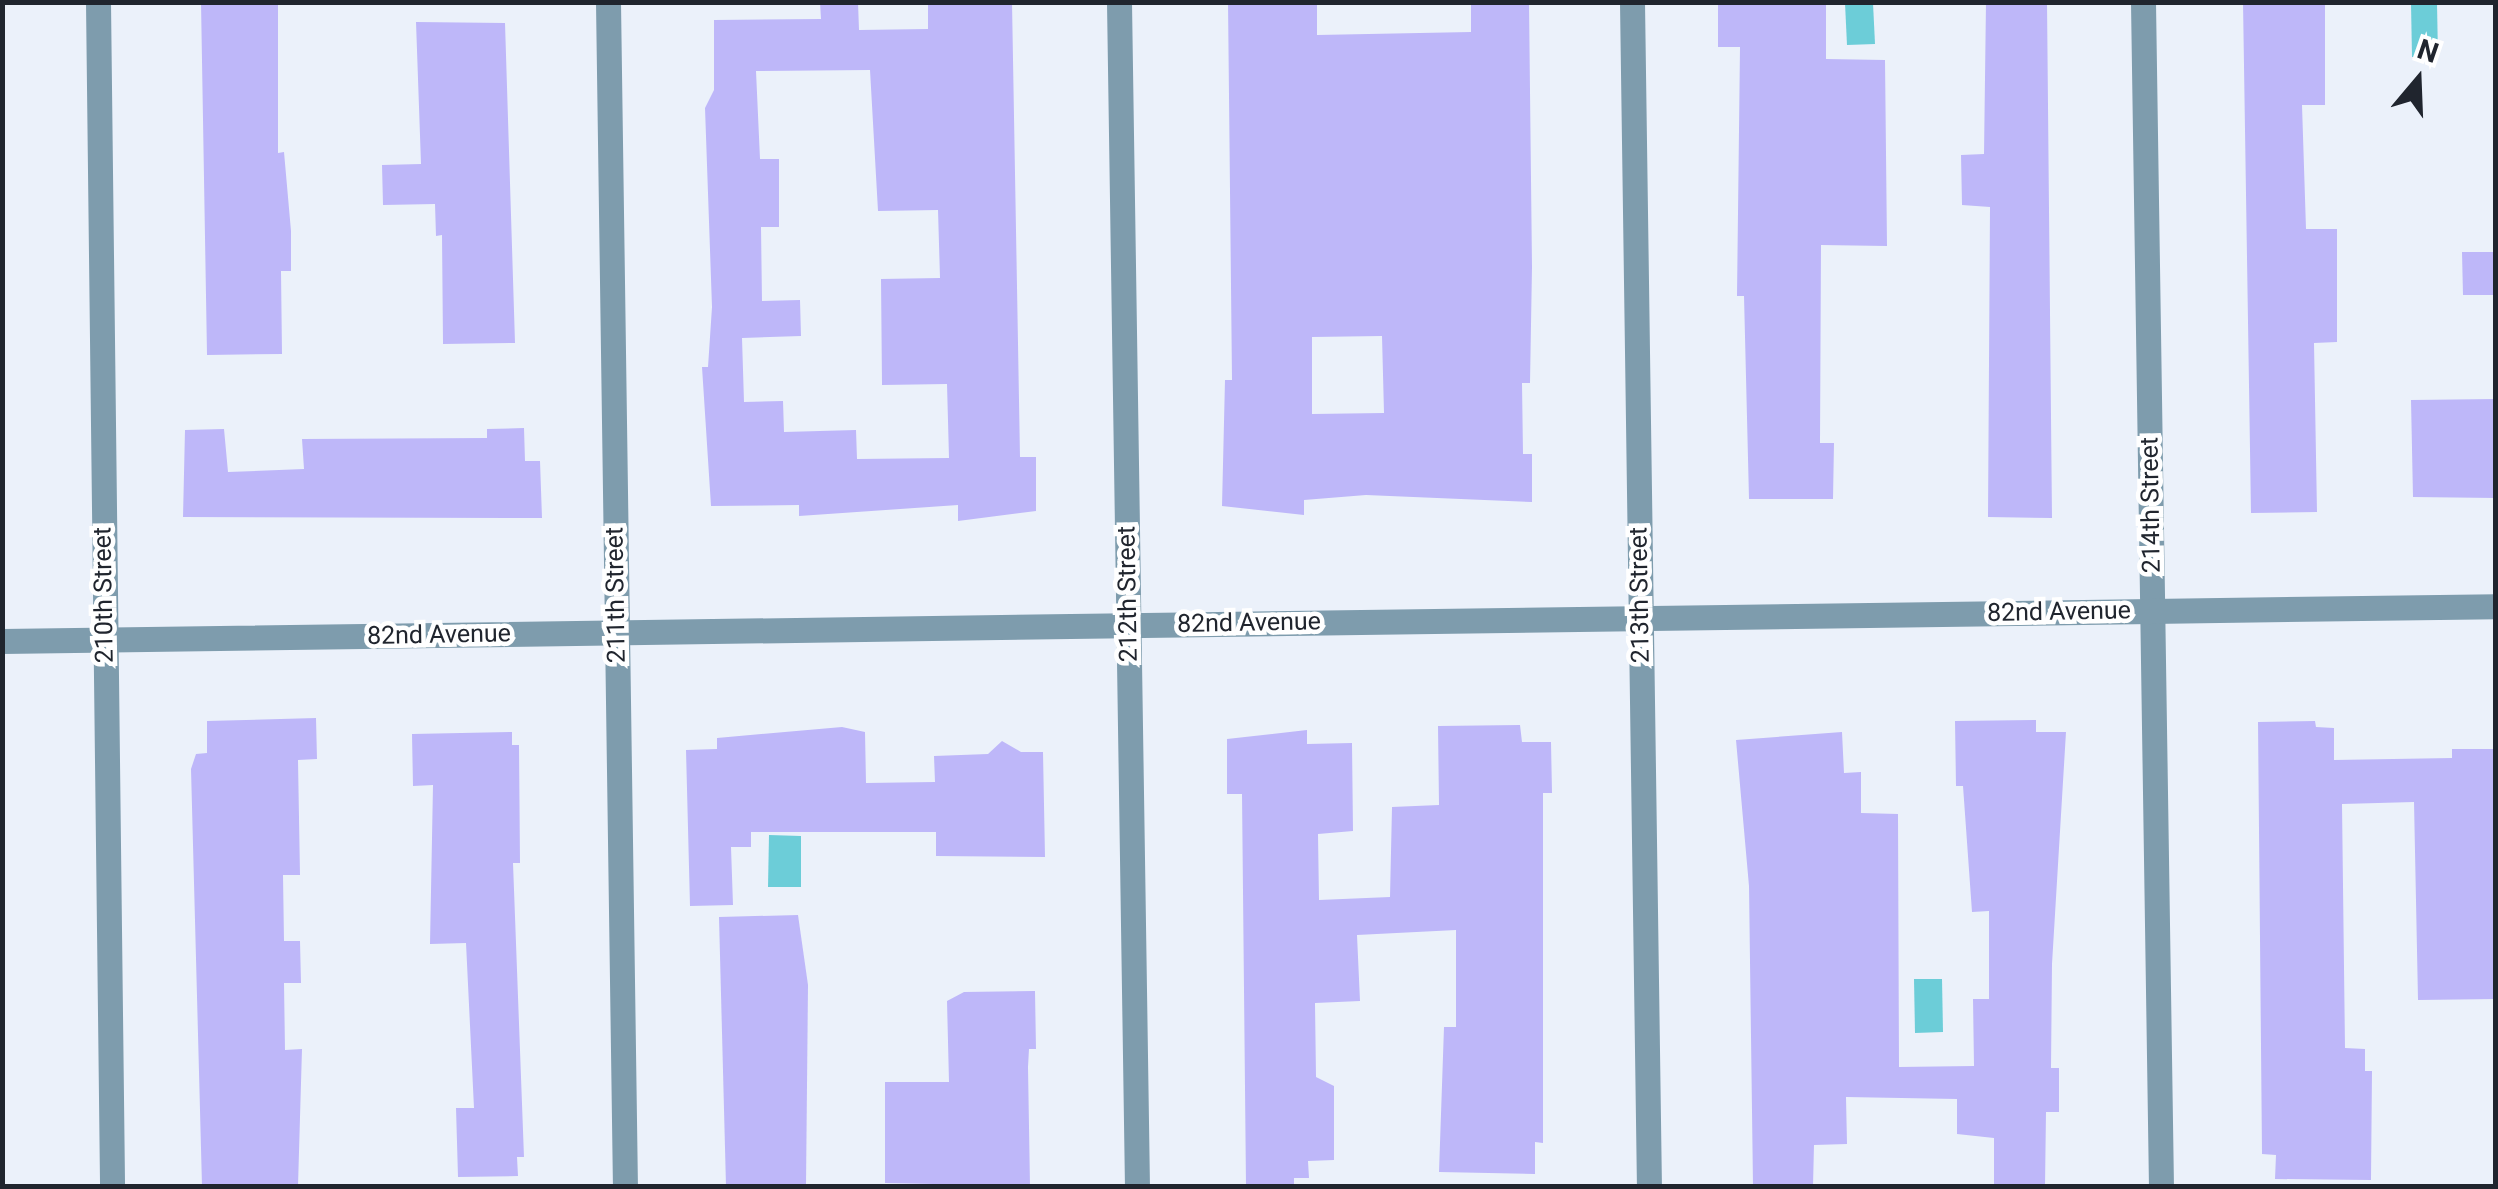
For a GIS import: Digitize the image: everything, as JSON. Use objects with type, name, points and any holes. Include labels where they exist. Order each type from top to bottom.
[{"type":"street","name":"210th Street","points":[[98,2],[112,1186]]},
{"type":"street","name":"211th Street","points":[[608,2],[625,1186]]},
{"type":"street","name":"212th Street","points":[[1119,2],[1137,1186]]},
{"type":"street","name":"213th Street","points":[[1632,2],[1648,1186]]},
{"type":"street","name":"214th Street","points":[[2143,2],[2161,1186]]},
{"type":"street","name":"82nd Avenue","points":[[2,641],[2496,606]]},
{"type":"water","points":[[1845,3],[1873,3],[1875,44],[1847,45]]},
{"type":"water","points":[[2411,3],[2437,3],[2438,57],[2412,57]]},
{"type":"water","points":[[769,835],[801,836],[801,887],[768,887]]},
{"type":"water","points":[[1914,979],[1942,979],[1943,1032],[1915,1033]]},
{"type":"building","points":[[201,2],[278,2],[278,153],[284,152],[291,231],[291,271],[281,271],[282,354],[207,355]]},
{"type":"building","points":[[820,2],[858,2],[859,30],[928,29],[928,2],[1012,2],[1020,457],[1036,457],[1036,511],[958,521],[958,505],[799,516],[799,505],[711,506],[702,367],[708,367],[712,307],[705,108],[714,90],[714,20],[821,19]],"holes":[[[870,70],[878,211],[938,210],[940,278],[881,279],[882,385],[947,384],[949,458],[857,459],[856,430],[784,432],[783,401],[744,402],[742,338],[801,336],[800,300],[762,301],[761,227],[779,227],[779,159],[760,159],[756,71]]]},
{"type":"building","points":[[1228,2],[1317,2],[1317,35],[1471,32],[1471,2],[1529,2],[1530,383],[1522,383],[1523,454],[1532,454],[1532,502],[1366,495],[1304,500],[1304,515],[1222,506],[1225,380],[1232,380]],"holes":[[[1382,336],[1384,413],[1312,414],[1312,337]]]},
{"type":"building","points":[[1718,2],[1826,2],[1826,59],[1885,60],[1887,246],[1821,245],[1820,443],[1834,443],[1833,499],[1749,499],[1744,296],[1737,296],[1740,47],[1718,47]]},
{"type":"building","points":[[1986,2],[2047,2],[2052,518],[1988,517],[1990,207],[1962,205],[1961,155],[1984,154]]},
{"type":"building","points":[[2243,2],[2325,2],[2325,105],[2302,105],[2306,229],[2337,229],[2337,342],[2314,343],[2317,512],[2251,513]]},
{"type":"building","points":[[416,22],[505,23],[515,343],[443,344],[442,235],[436,236],[435,204],[383,205],[382,165],[421,164]]},
{"type":"building","points":[[2462,252],[2496,252],[2496,295],[2463,295]]},
{"type":"building","points":[[2496,399],[2496,498],[2413,497],[2411,400]]},
{"type":"building","points":[[524,428],[525,461],[540,461],[542,518],[183,517],[185,430],[224,429],[228,472],[304,469],[302,439],[487,438],[487,429]]},
{"type":"building","points":[[316,718],[317,759],[298,760],[300,875],[283,875],[284,941],[300,941],[301,983],[284,983],[285,1050],[302,1049],[298,1186],[202,1186],[191,769],[196,754],[207,753],[207,721]]},
{"type":"building","points":[[2036,720],[2036,732],[2066,732],[2052,964],[2051,1068],[2059,1068],[2059,1112],[2046,1112],[2045,1186],[1994,1186],[1994,1138],[1957,1134],[1957,1099],[1846,1097],[1847,1144],[1814,1145],[1813,1186],[1753,1186],[1749,886],[1736,740],[1842,732],[1844,773],[1861,772],[1861,813],[1898,814],[1899,1067],[1974,1066],[1973,999],[1989,999],[1989,911],[1972,912],[1963,786],[1956,786],[1955,721]]},
{"type":"building","points":[[2315,721],[2316,727],[2334,728],[2334,760],[2452,758],[2452,749],[2496,749],[2496,999],[2418,1000],[2414,802],[2342,804],[2345,1048],[2365,1049],[2365,1071],[2372,1071],[2371,1180],[2275,1179],[2276,1155],[2262,1154],[2258,722]]},
{"type":"building","points":[[1520,725],[1522,742],[1551,742],[1552,793],[1543,793],[1543,1143],[1535,1142],[1535,1174],[1439,1172],[1444,1027],[1456,1027],[1456,930],[1357,935],[1360,1001],[1315,1003],[1316,1077],[1334,1086],[1334,1160],[1308,1161],[1309,1178],[1294,1178],[1294,1186],[1246,1186],[1242,794],[1227,794],[1227,739],[1307,730],[1307,744],[1352,743],[1353,831],[1318,834],[1319,900],[1390,897],[1392,807],[1439,805],[1438,726]]},
{"type":"building","points":[[842,727],[865,732],[866,783],[935,782],[934,756],[988,754],[1002,741],[1021,752],[1043,752],[1045,857],[936,856],[936,832],[751,832],[751,847],[731,847],[733,905],[690,906],[686,750],[717,749],[717,738]]},
{"type":"building","points":[[512,732],[512,745],[519,745],[520,863],[513,863],[524,1157],[517,1157],[518,1176],[458,1177],[456,1108],[474,1108],[466,943],[430,944],[433,785],[413,786],[412,734]]},
{"type":"building","points":[[798,915],[808,985],[806,1186],[726,1186],[719,917]]},
{"type":"building","points":[[1035,991],[1036,1049],[1029,1049],[1028,1067],[1030,1186],[885,1183],[885,1082],[949,1082],[947,1001],[964,992]]}]
